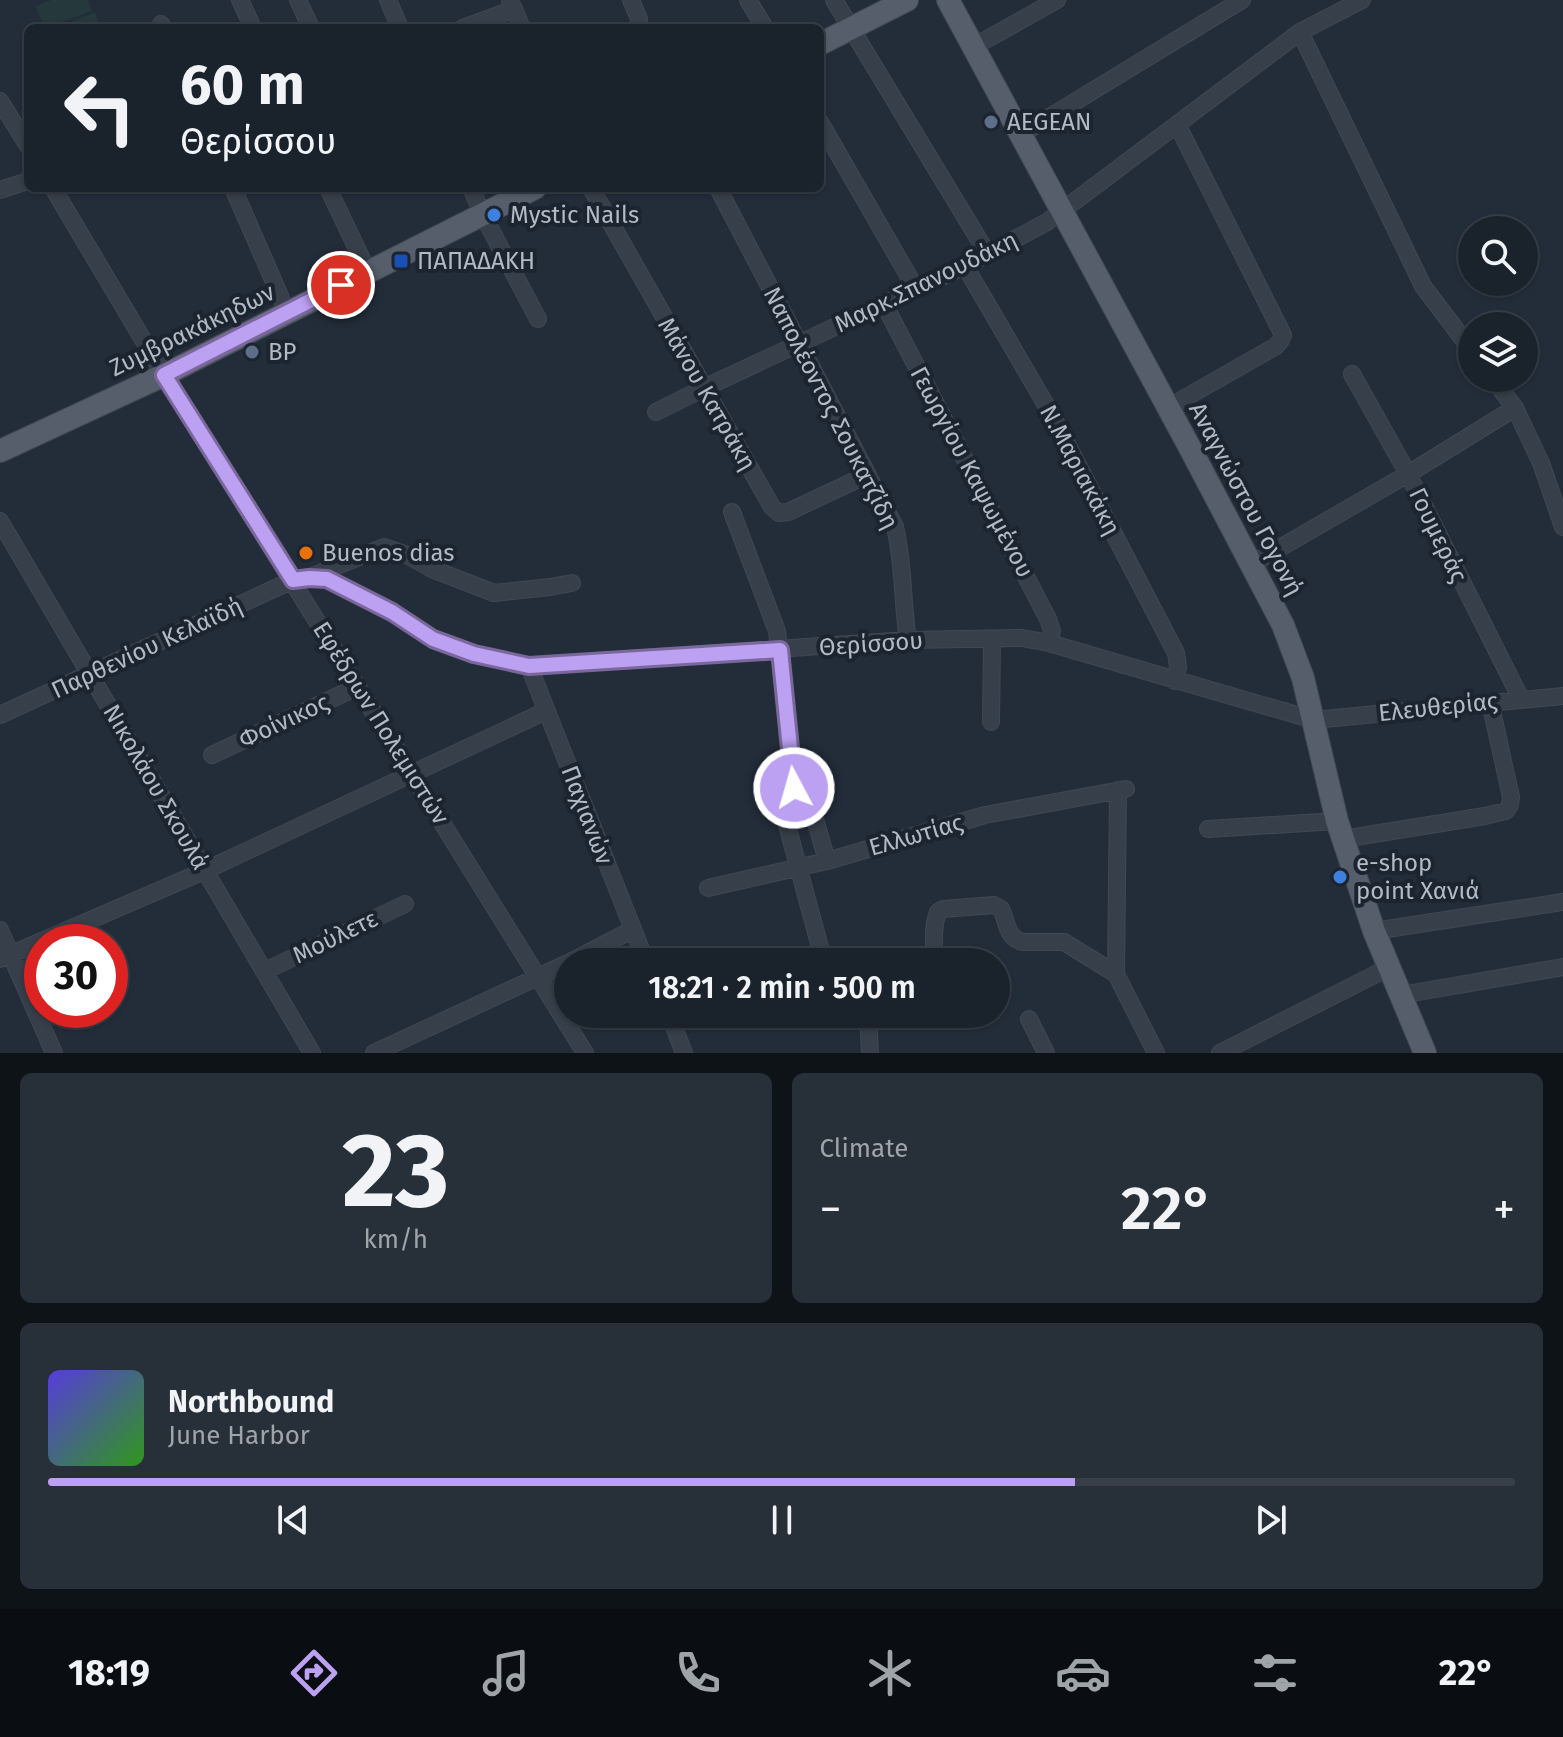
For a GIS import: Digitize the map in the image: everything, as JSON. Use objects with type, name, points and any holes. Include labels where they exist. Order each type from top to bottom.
[{"type":"main road","points":[[824,42],[907,0]]},
{"type":"main road","name":"Αναγνώστου Γογονή","points":[[948,0],[1169,407],[1283,625],[1303,678],[1340,830],[1419,1051]]},
{"type":"main road","name":"Ζυμβρακάκηδων","points":[[0,451],[164,375],[527,192]]},
{"type":"street","points":[[240,0],[251,24]]},
{"type":"street","points":[[298,0],[309,24]]},
{"type":"street","points":[[388,0],[398,24]]},
{"type":"street","points":[[631,0],[639,19]]},
{"type":"street","points":[[748,0],[763,24]]},
{"type":"street","points":[[834,0],[987,253]]},
{"type":"street","points":[[973,47],[1057,0]]},
{"type":"street","points":[[1020,135],[1242,0]]},
{"type":"street","name":"Μαρκ.Σπανουδάκη","points":[[656,412],[965,266],[1047,222],[1300,32],[1357,1]]},
{"type":"street","points":[[471,24],[512,4],[520,24]]},
{"type":"street","points":[[1300,32],[1423,286],[1458,332]]},
{"type":"street","points":[[0,101],[24,140]]},
{"type":"street","points":[[1169,407],[1276,346],[1283,335],[1177,124]]},
{"type":"street","points":[[824,129],[916,289]]},
{"type":"street","points":[[0,190],[24,182]]},
{"type":"street","name":"Εφέδρων Πολεμιστών","points":[[55,192],[164,375],[301,579],[357,687],[585,1053]]},
{"type":"street","points":[[235,192],[287,312]]},
{"type":"street","points":[[330,192],[368,272]]},
{"type":"street","points":[[473,192],[538,319]]},
{"type":"street","name":"Μάνου Κατράκη","points":[[593,192],[772,507],[779,513],[788,512],[867,475]]},
{"type":"street","name":"Ναπολέοντος Σουκατζίδη","points":[[720,192],[895,527],[900,549],[908,640]]},
{"type":"street","name":"Ν.Μαριακάκη","points":[[965,266],[1053,417],[1176,653],[1178,667],[1175,681]]},
{"type":"street","name":"Γεωργίου Καψωμένου","points":[[884,304],[1048,619],[1052,631],[1049,643]]},
{"type":"street","name":"Γουμεράς","points":[[1352,374],[1408,474],[1521,699]]},
{"type":"street","points":[[1503,392],[1515,408],[1541,463],[1563,527]]},
{"type":"street","points":[[1252,564],[1515,408]]},
{"type":"street","points":[[732,512],[777,631],[794,788]]},
{"type":"street","name":"Νικολάου Σκουλά","points":[[0,521],[312,1053]]},
{"type":"street","name":"Παρθενίου Κελαϊδή","points":[[0,715],[301,579],[384,547],[494,593],[572,583]]},
{"type":"street","name":"Θερίσσου","points":[[301,579],[327,579],[392,612],[433,639],[474,654],[529,666],[908,640],[1022,638],[1049,643],[1314,720]]},
{"type":"street","points":[[991,722],[992,640]]},
{"type":"street","name":"Παχιανών","points":[[529,666],[640,948]]},
{"type":"street","name":"Φοίνικος","points":[[212,755],[357,687]]},
{"type":"street","name":"Ελευθερίας","points":[[1314,720],[1563,696]]},
{"type":"street","points":[[1208,829],[1340,830],[1485,816],[1506,811],[1511,797],[1490,702]]},
{"type":"street","points":[[5,956],[204,871],[546,711]]},
{"type":"street","points":[[820,948],[784,814],[782,799],[794,788],[802,787],[807,791],[827,861]]},
{"type":"street","name":"Ελλωτίας","points":[[708,888],[827,861],[985,815],[1122,790],[1116,974]]},
{"type":"street","points":[[1374,931],[1563,902]]},
{"type":"street","name":"Μούλετε","points":[[265,971],[405,904]]},
{"type":"street","points":[[935,948],[934,923],[938,912],[994,905],[1001,909],[1011,937],[1023,942],[1064,942],[1116,974],[1156,1053]]},
{"type":"street","points":[[0,930],[5,956],[54,1053]]},
{"type":"street","points":[[597,948],[632,930]]},
{"type":"street","points":[[1220,1053],[1390,967]]},
{"type":"street","points":[[1401,995],[1563,967]]},
{"type":"street","points":[[374,1053],[554,970]]},
{"type":"street","points":[[1029,1019],[1046,1053]]},
{"type":"street","points":[[674,1028],[684,1053]]},
{"type":"street","points":[[869,1028],[870,1053]]},
{"type":"shaded area","points":[[51,0],[88,0],[92,11],[56,24],[43,24],[35,6]]},
{"type":"shaded area","points":[[95,12],[99,24],[72,24]]},
{"type":"place","name":"AEGEAN","points":[[991,122]]},
{"type":"place","name":"Mystic Nails","points":[[494,215]]},
{"type":"place","name":"ΠΑΠΑΔΑΚΗ","points":[[401,261]]},
{"type":"place","name":"BP","points":[[252,352]]},
{"type":"place","name":"Buenos dias","points":[[306,553]]},
{"type":"place","name":"e-shop point Χανιά","points":[[1340,877]]},
{"type":"route","points":[[341,285],[164,375],[293,580],[327,579],[392,612],[433,639],[474,654],[529,666],[780,650],[794,788]]}]
